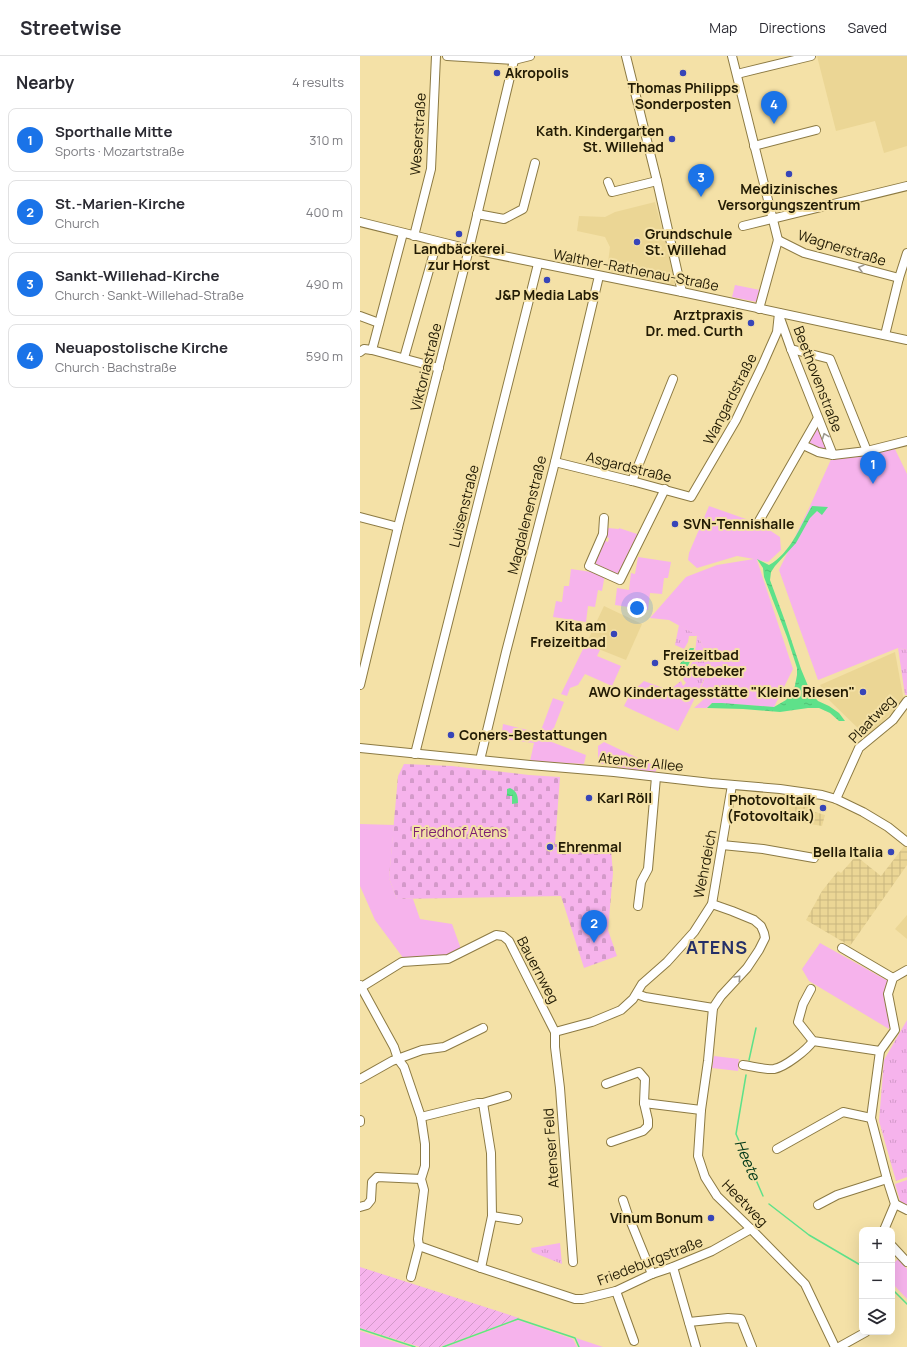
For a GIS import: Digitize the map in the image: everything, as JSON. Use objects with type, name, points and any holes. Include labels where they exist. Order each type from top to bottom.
[{"type":"street","name":"Weserstraße","points":[[414,236],[431,169],[436,56]]},
{"type":"street","points":[[447,56],[515,58],[530,56]]},
{"type":"street","points":[[626,56],[657,181],[682,292]]},
{"type":"street","points":[[732,56],[778,240],[759,309]]},
{"type":"street","points":[[737,74],[811,56]]},
{"type":"street","name":"Viktoriastraße","points":[[360,685],[398,526],[469,249],[515,58]]},
{"type":"street","points":[[754,146],[816,130]]},
{"type":"street","points":[[477,214],[504,219],[523,209],[535,163]]},
{"type":"street","points":[[608,182],[612,192],[657,181]]},
{"type":"street","points":[[743,226],[907,187]]},
{"type":"street","name":"Walther-Rathenau-Straße","points":[[360,222],[403,234],[538,264],[682,292],[907,340]]},
{"type":"street","points":[[372,350],[403,234]]},
{"type":"street","name":"Wagnerstraße","points":[[778,240],[804,253],[899,278]]},
{"type":"street","points":[[404,358],[437,242]]},
{"type":"street","points":[[885,335],[899,278],[907,253]]},
{"type":"street","name":"Luisenstraße","points":[[415,754],[538,264]]},
{"type":"street","name":"Magdalenenstraße","points":[[480,760],[599,276]]},
{"type":"street","name":"Beethovenstraße","points":[[779,313],[791,350],[833,455]]},
{"type":"street","name":"Wangardstraße","points":[[695,492],[736,420],[762,366],[777,332],[779,313]]},
{"type":"street","points":[[360,316],[379,323]]},
{"type":"street","points":[[360,352],[364,349],[372,350],[439,368]]},
{"type":"street","points":[[791,350],[830,358],[867,451]]},
{"type":"street","points":[[632,481],[673,379]]},
{"type":"street","points":[[759,521],[818,418]]},
{"type":"street","points":[[803,445],[818,452],[833,455],[867,451],[907,441]]},
{"type":"street","name":"Asgardstraße","points":[[554,462],[665,489],[691,497],[695,492]]},
{"type":"street","points":[[604,518],[603,534],[589,566],[620,580],[665,489]]},
{"type":"street","points":[[360,517],[398,526]]},
{"type":"street","name":"Plaatweg","points":[[836,799],[859,748],[893,720],[907,701]]},
{"type":"street","name":"Atenser Allee","points":[[360,748],[614,772],[822,795],[836,799],[863,812],[888,827],[907,842]]},
{"type":"street","points":[[638,906],[641,882],[648,869],[656,777]]},
{"type":"street","name":"Wehrdeich","points":[[637,994],[642,984],[667,962],[694,932],[712,904],[732,785]]},
{"type":"street","points":[[722,845],[763,849],[814,858]]},
{"type":"street","points":[[556,1032],[592,1022],[621,1010],[637,994],[645,997],[713,1008],[721,996],[747,968],[765,938],[761,926],[754,920],[712,904]]},
{"type":"street","name":"Bauernweg","points":[[361,987],[402,962],[448,959],[496,935],[503,936],[509,941],[556,1032]]},
{"type":"street","points":[[842,948],[893,978]]},
{"type":"street","points":[[885,1227],[895,1204],[887,1179],[872,1118],[880,1051],[895,1030],[888,994],[893,978],[907,970]]},
{"type":"street","points":[[361,987],[394,1047],[398,1060],[404,1067],[421,1117],[425,1144],[425,1166],[421,1180],[424,1190],[418,1239],[419,1246],[411,1277]]},
{"type":"street","points":[[811,989],[803,1004],[798,1022],[813,1041],[880,1051]]},
{"type":"street","name":"Heetweg","points":[[713,1008],[708,1061],[701,1110],[698,1156],[705,1177],[717,1196],[805,1284],[835,1347]]},
{"type":"street","points":[[360,1079],[392,1061],[422,1050],[444,1047],[483,1028]]},
{"type":"street","name":"Atenser Feld","points":[[556,1032],[555,1047],[560,1088],[573,1262]]},
{"type":"street","points":[[743,1065],[774,1069],[787,1064],[813,1041]]},
{"type":"street","points":[[606,1084],[640,1072],[645,1079],[644,1103],[648,1126],[643,1131],[611,1142]]},
{"type":"street","points":[[421,1117],[507,1096]]},
{"type":"street","points":[[481,1268],[492,1216],[491,1153],[483,1103]]},
{"type":"street","points":[[644,1103],[701,1110]]},
{"type":"street","points":[[778,1149],[843,1112],[872,1118]]},
{"type":"street","points":[[360,1207],[367,1206],[371,1200],[372,1182],[377,1177],[421,1180]]},
{"type":"street","points":[[818,1205],[837,1195],[887,1179]]},
{"type":"street","points":[[623,1200],[652,1274]]},
{"type":"street","points":[[895,1204],[907,1210]]},
{"type":"street","points":[[492,1216],[518,1220]]},
{"type":"street","name":"Friedeburgstraße","points":[[419,1246],[575,1299],[583,1299],[616,1291],[652,1274],[712,1251],[751,1229]]},
{"type":"street","points":[[895,1249],[907,1262]]},
{"type":"street","points":[[673,1267],[696,1347]]},
{"type":"street","points":[[616,1291],[634,1341]]},
{"type":"street","points":[[689,1322],[728,1318],[741,1319],[752,1347]]},
{"type":"street","points":[[839,1347],[861,1335]]},
{"type":"shaded area","points":[[817,56],[907,56],[907,146],[884,153],[875,121],[836,131]]},
{"type":"shaded area","name":"Grundschule St. Willehad","points":[[655,202],[676,282],[673,285],[607,271],[610,247],[605,237],[577,231],[579,216],[605,217],[615,212]]},
{"type":"shaded area","name":"Kita am Freizeitbad","points":[[604,606],[642,624],[626,660],[586,644]]},
{"type":"shaded area","name":"AWO Kindertagesstätte \"Kleine Riesen\"","points":[[895,652],[904,701],[867,737],[829,700],[820,685]]},
{"type":"shaded area","points":[[791,797],[810,800],[808,812],[814,814],[815,812],[825,815],[822,826],[787,820]]},
{"type":"shaded area","points":[[905,845],[907,847],[907,865],[850,946],[806,920],[822,891],[838,871],[841,873],[856,856],[881,876]]},
{"type":"shaded area","points":[[907,915],[907,939],[895,929]]},
{"type":"green space","points":[[735,285],[760,290],[757,302],[732,297]]},
{"type":"green space","points":[[818,427],[829,451],[812,446],[809,443]]},
{"type":"green space","points":[[893,445],[907,474],[907,650],[898,648],[818,680],[779,570],[833,455]]},
{"type":"green space","points":[[709,506],[760,524],[780,537],[781,550],[768,562],[757,560],[793,669],[774,707],[712,703],[707,708],[694,708],[704,699],[697,696],[711,665],[698,636],[669,620],[650,618],[686,577],[717,565],[754,559],[737,556],[697,568],[688,560],[689,553]]},
{"type":"green space","points":[[608,528],[619,528],[640,535],[619,579],[591,566],[603,540],[608,542],[609,538],[605,537]]},
{"type":"green space","points":[[638,557],[671,562],[668,578],[664,578],[662,594],[650,593],[648,610],[615,605],[617,588],[629,590],[631,573],[635,574]]},
{"type":"green space","points":[[571,569],[605,574],[602,591],[598,590],[595,607],[588,606],[586,622],[553,617],[556,601],[562,602],[564,586],[569,586]]},
{"type":"green space","points":[[679,625],[698,636],[711,665],[691,706],[668,691],[681,681],[683,686],[686,683],[683,679],[689,669],[690,670],[693,660],[699,658],[698,654],[695,652],[697,636],[689,636],[688,642],[684,649],[675,645]]},
{"type":"green space","points":[[585,645],[600,650],[597,656],[621,666],[612,686],[585,674],[578,685],[570,688],[567,696],[561,694]]},
{"type":"green space","points":[[898,648],[907,650],[907,695],[905,695]]},
{"type":"green space","points":[[644,681],[663,688],[691,706],[678,731],[624,706],[630,694]]},
{"type":"green space","points":[[553,698],[564,702],[549,741],[586,755],[584,764],[530,761],[534,743],[501,739],[503,724],[540,733]]},
{"type":"green space","points":[[604,742],[657,767],[655,774],[598,763],[598,746]]},
{"type":"green space","name":"Friedhof Atens","points":[[404,764],[452,766],[560,777],[555,844],[611,850],[613,873],[608,930],[617,956],[584,968],[561,896],[397,899],[389,878],[398,776]]},
{"type":"green space","points":[[360,824],[394,825],[389,878],[397,899],[413,899],[420,919],[452,924],[461,949],[446,956],[404,959],[375,920],[360,886]]},
{"type":"green space","points":[[820,943],[888,981],[885,1004],[890,1023],[889,1029],[809,981],[802,969]]},
{"type":"green space","points":[[907,1020],[907,1177],[896,1181],[879,1121],[884,1060]]},
{"type":"green space","points":[[714,1056],[739,1059],[738,1071],[712,1068]]},
{"type":"green space","points":[[907,1180],[907,1205],[900,1201],[895,1184]]},
{"type":"green space","points":[[560,1243],[562,1264],[532,1252],[531,1248]]},
{"type":"green space","points":[[898,1259],[907,1269],[907,1299],[895,1286],[895,1262]]},
{"type":"green space","points":[[360,1267],[519,1318],[440,1347],[420,1347],[360,1328]]},
{"type":"green space","points":[[518,1320],[573,1339],[577,1347],[446,1347]]},
{"type":"green space","points":[[360,1331],[410,1347],[360,1347]]},
{"type":"green space","points":[[576,1338],[603,1347],[580,1347]]},
{"type":"water","points":[[812,506],[828,507],[822,515],[817,511],[810,518],[796,543],[771,572],[770,580],[801,669],[811,693],[818,701],[839,713],[845,721],[839,721],[830,713],[819,708],[780,712],[707,708],[712,703],[774,707],[786,700],[794,690],[797,668],[764,577],[763,568],[757,559],[769,565],[777,560],[789,546]]},
{"type":"water","points":[[690,648],[694,648],[688,666],[682,676],[673,666],[674,664],[681,668],[682,666],[680,664]]},
{"type":"water","points":[[510,788],[517,794],[518,803],[512,804],[512,796],[507,796],[507,789]]},
{"type":"waterway","name":"Heete","points":[[749,1060],[756,1028]]},
{"type":"waterway","name":"Heete","points":[[746,1075],[736,1134],[763,1196]]},
{"type":"waterway","name":"Heete","points":[[769,1204],[809,1235],[859,1264]]},
{"type":"waterway","name":"Heete","points":[[895,1292],[907,1304]]},
{"type":"waterway","points":[[443,1347],[518,1319],[575,1338],[579,1347]]},
{"type":"waterway","points":[[360,1329],[415,1347]]},
{"type":"place","name":"Akropolis","points":[[497,73]]},
{"type":"place","name":"Thomas Philipps Sonderposten","points":[[683,73]]},
{"type":"place","name":"Neuapostolische Kirche","points":[[774,124]]},
{"type":"place","name":"Kath. Kindergarten St. Willehad","points":[[672,139]]},
{"type":"place","name":"Medizinisches Versorgungszentrum","points":[[789,174]]},
{"type":"place","name":"Sankt-Willehad-Kirche","points":[[701,197]]},
{"type":"place","name":"Landbäckerei zur Horst","points":[[459,234]]},
{"type":"place","name":"Grundschule St. Willehad","points":[[637,242]]},
{"type":"place","name":"J&P Media Labs","points":[[547,280]]},
{"type":"place","name":"Arztpraxis Dr. med. Curth","points":[[751,323]]},
{"type":"place","name":"Sporthalle Mitte","points":[[873,484]]},
{"type":"place","name":"SVN-Tennishalle","points":[[675,524]]},
{"type":"place","name":"Kita am Freizeitbad","points":[[614,634]]},
{"type":"place","name":"Freizeitbad Störtebeker","points":[[655,663]]},
{"type":"place","name":"AWO Kindertagesstätte \"Kleine Riesen\"","points":[[863,692]]},
{"type":"place","name":"Coners-Bestattungen","points":[[451,735]]},
{"type":"place","name":"Karl Röll","points":[[589,798]]},
{"type":"place","name":"Photovoltaik (Fotovoltaik)","points":[[823,808]]},
{"type":"place","name":"Ehrenmal","points":[[550,847]]},
{"type":"place","name":"Bella Italia","points":[[891,852]]},
{"type":"place","name":"St.-Marien-Kirche","points":[[594,943]]},
{"type":"place","name":"Vinum Bonum","points":[[711,1218]]},
{"type":"district","name":"ATENS","points":[[717,948]]}]
